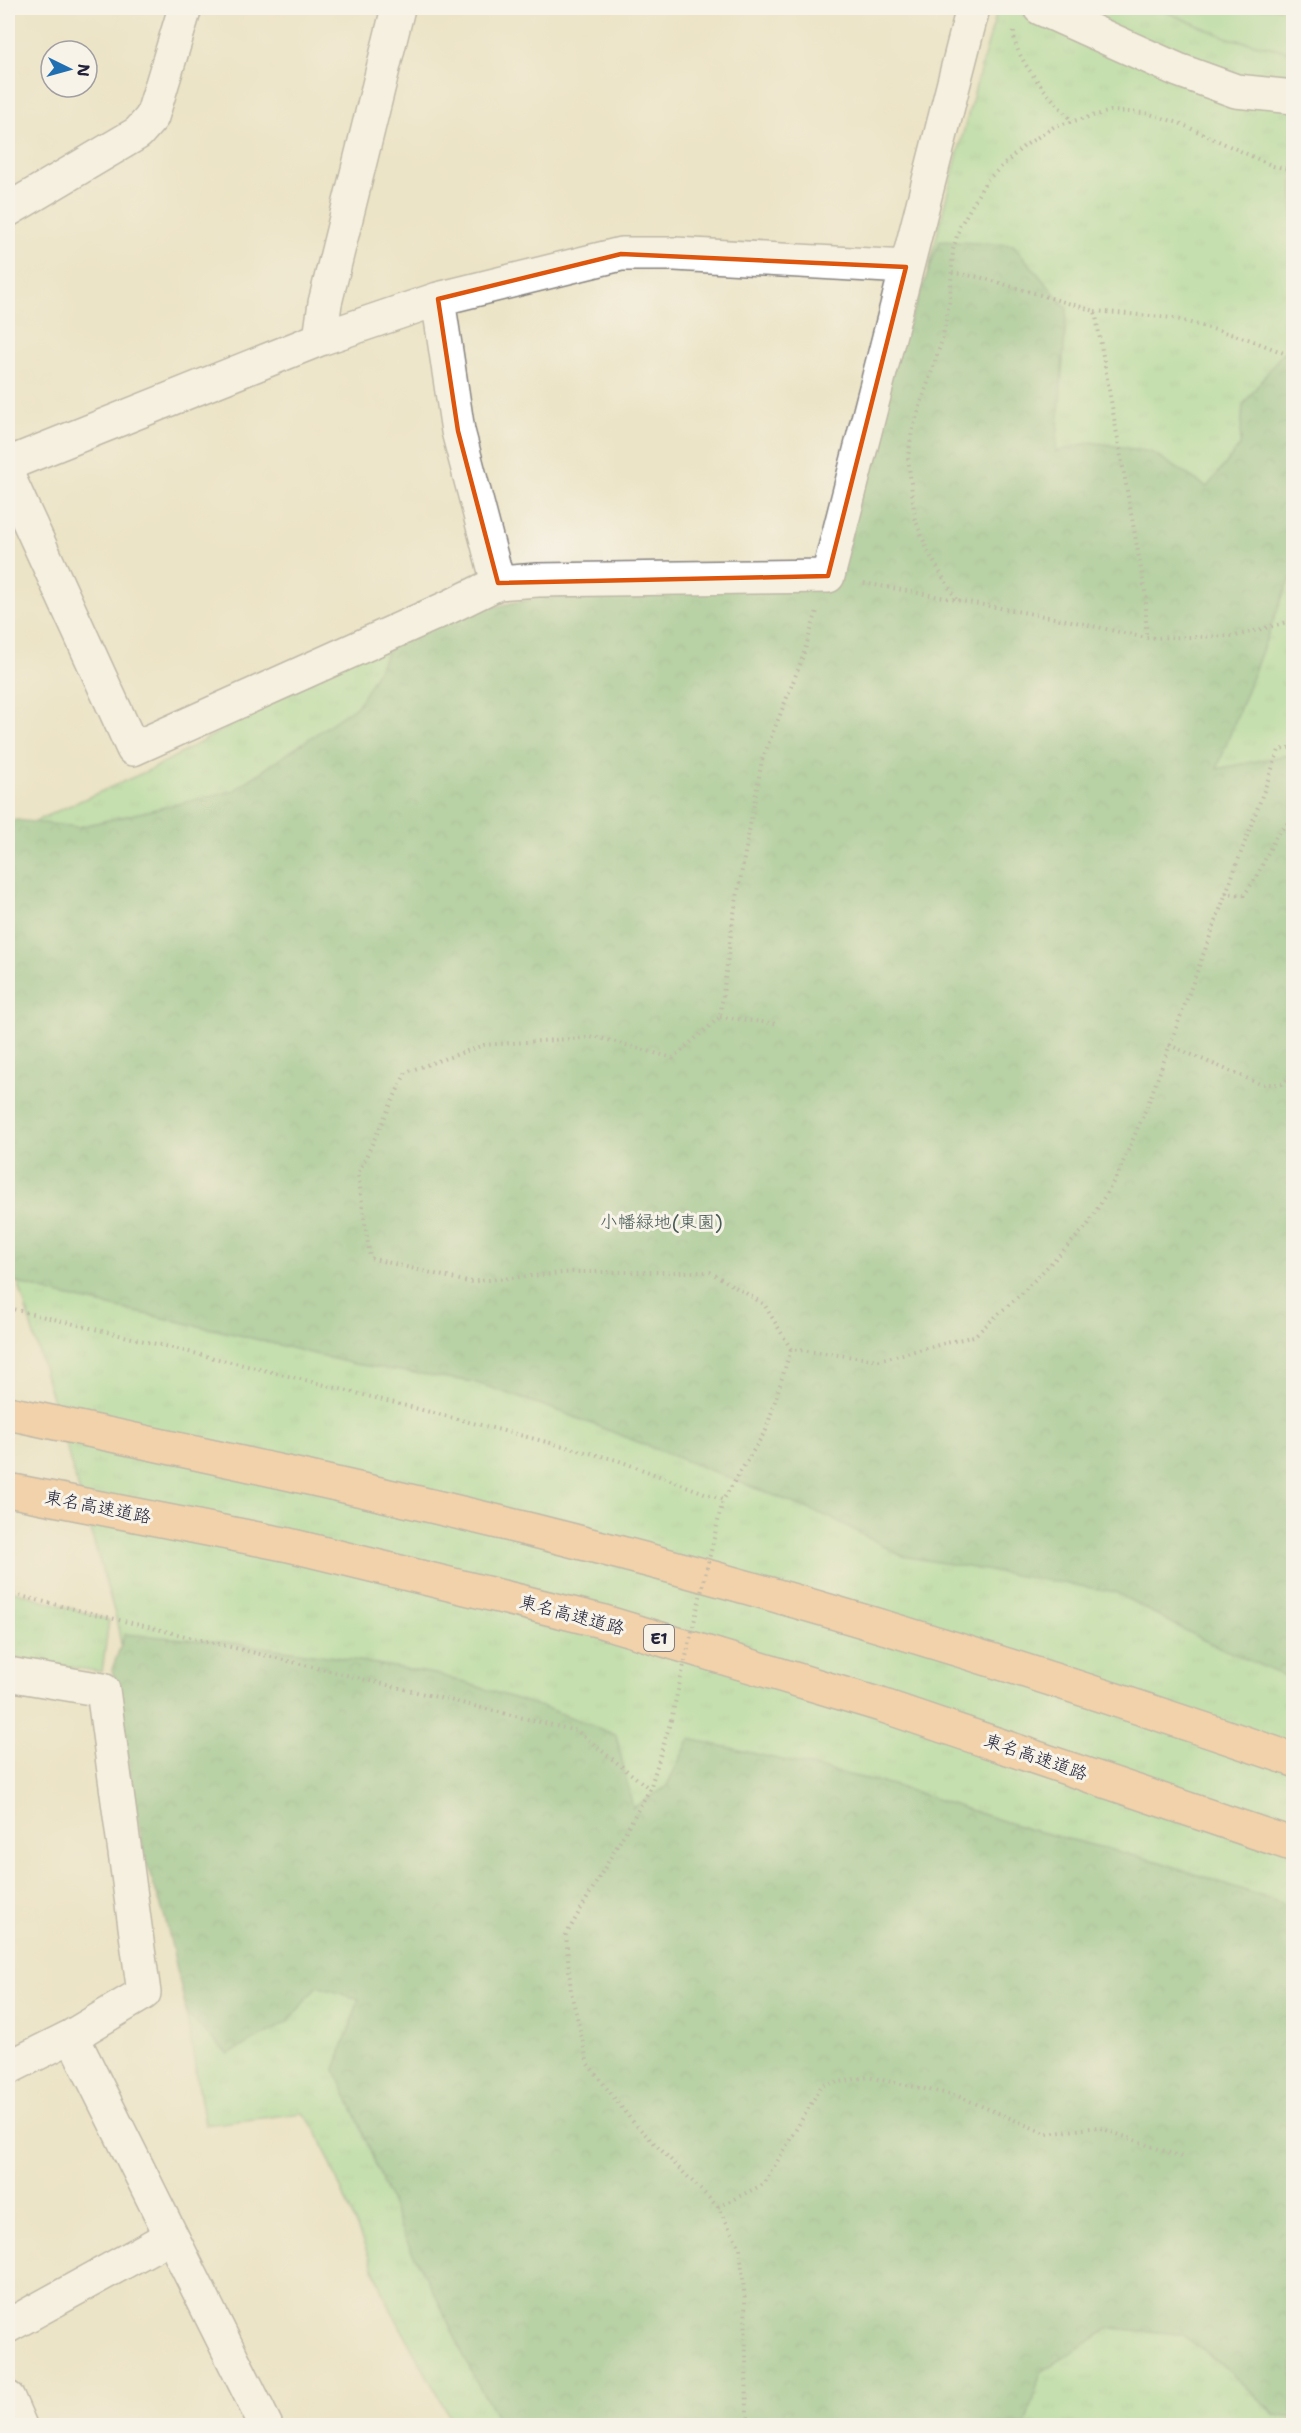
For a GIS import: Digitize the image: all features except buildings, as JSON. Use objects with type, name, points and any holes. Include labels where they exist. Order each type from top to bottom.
[{"type":"highway","points":[[8,1413],[336,1483],[533,1530],[885,1628],[1097,1692],[1293,1760]]},
{"type":"highway","name":"東名高速道路","points":[[8,1490],[289,1545],[601,1621],[881,1705],[1293,1845]]},
{"type":"street","points":[[8,210],[138,133],[152,117],[185,8]]},
{"type":"street","points":[[320,339],[325,303],[398,8]]},
{"type":"street","points":[[8,476],[133,749],[498,583],[538,580],[828,576],[973,8]]},
{"type":"street","points":[[1040,8],[1178,70],[1236,91],[1293,97]]},
{"type":"street","points":[[8,464],[320,339],[438,299],[621,254],[675,254],[906,267]]},
{"type":"street","points":[[438,299],[458,431],[498,583]]},
{"type":"street","points":[[8,1674],[103,1690],[144,1994],[72,2036],[8,2068]]},
{"type":"street","points":[[72,2036],[266,2426]]},
{"type":"street","points":[[8,2326],[171,2236]]},
{"type":"street","points":[[8,2398],[20,2426]]},
{"type":"path","points":[[1014,27],[1013,38],[1023,59],[1036,80],[1072,121]]},
{"type":"path","points":[[956,599],[928,552],[915,519],[908,457],[912,432],[943,337],[953,250],[959,228],[986,181],[1024,146],[1055,126],[1111,111],[1146,113],[1179,123],[1273,166],[1293,170]]},
{"type":"path","points":[[952,273],[979,277],[1095,311],[1173,318],[1248,339],[1293,357]]},
{"type":"path","points":[[1095,311],[1146,597],[1146,638]]},
{"type":"path","points":[[751,2426],[747,2414],[745,2300],[740,2248],[718,2207],[632,2121],[588,2064],[571,1992],[566,1935],[650,1789],[670,1720],[723,1500],[766,1430],[791,1349],[764,1304],[710,1272],[573,1272],[468,1282],[370,1258],[358,1174],[406,1072],[484,1046],[597,1037],[673,1058],[720,1017],[733,919],[762,760],[801,662],[828,576],[956,599],[1146,638],[1236,636],[1293,620]]},
{"type":"path","points":[[791,1349],[879,1360],[974,1336],[1022,1293],[1088,1226],[1118,1174],[1148,1104],[1279,750],[1293,747]]},
{"type":"path","points":[[1225,893],[1244,895],[1256,878],[1277,834],[1293,817]]},
{"type":"path","points":[[720,1017],[779,1024]]},
{"type":"path","points":[[1169,1045],[1260,1084],[1282,1084],[1293,1074]]},
{"type":"path","points":[[8,1308],[309,1381],[617,1460],[723,1500]]},
{"type":"path","points":[[8,1593],[577,1731],[650,1789]]},
{"type":"path","points":[[718,2207],[764,2184],[822,2085],[868,2077],[958,2096],[1047,2134],[1098,2127],[1184,2158]]},
{"type":"highlighted area","points":[[621,254],[906,267],[828,576],[498,583],[458,431],[438,299]]},
{"type":"green space","name":"小幡緑地(東園)","points":[[998,8],[1293,8],[1293,2425],[454,2425],[390,2308],[317,2131],[303,2113],[205,2125],[145,1771],[116,1618],[8,1247],[8,833],[156,767],[357,655],[511,603],[862,557],[942,213]]},
{"type":"green space","points":[[1157,8],[1293,8],[1293,52],[1228,38]]},
{"type":"green space","points":[[940,241],[1013,245],[1067,308],[1056,452],[1091,442],[1151,452],[1207,487],[1240,446],[1243,405],[1282,353],[1293,354],[1293,575],[1285,590],[1217,769],[1293,754],[1293,1680],[1201,1639],[1115,1592],[902,1556],[834,1519],[559,1411],[474,1382],[354,1364],[243,1336],[56,1294],[8,1280],[8,819],[78,827],[233,791],[358,705],[401,629],[436,619],[545,596],[594,599],[671,579],[839,581],[893,364]]},
{"type":"green space","points":[[8,1589],[109,1620],[102,1672],[8,1657]]},
{"type":"green space","points":[[125,1634],[233,1643],[342,1658],[440,1675],[552,1710],[616,1735],[633,1808],[666,1787],[690,1739],[893,1785],[1028,1829],[1160,1862],[1293,1907],[1293,2418],[1276,2415],[1222,2365],[1181,2334],[1110,2328],[1041,2372],[1025,2425],[502,2425],[475,2380],[435,2294],[404,2236],[357,2118],[335,2070],[359,1999],[317,1986],[288,2022],[228,2054],[187,2014],[166,1921],[145,1859],[112,1669]]}]
